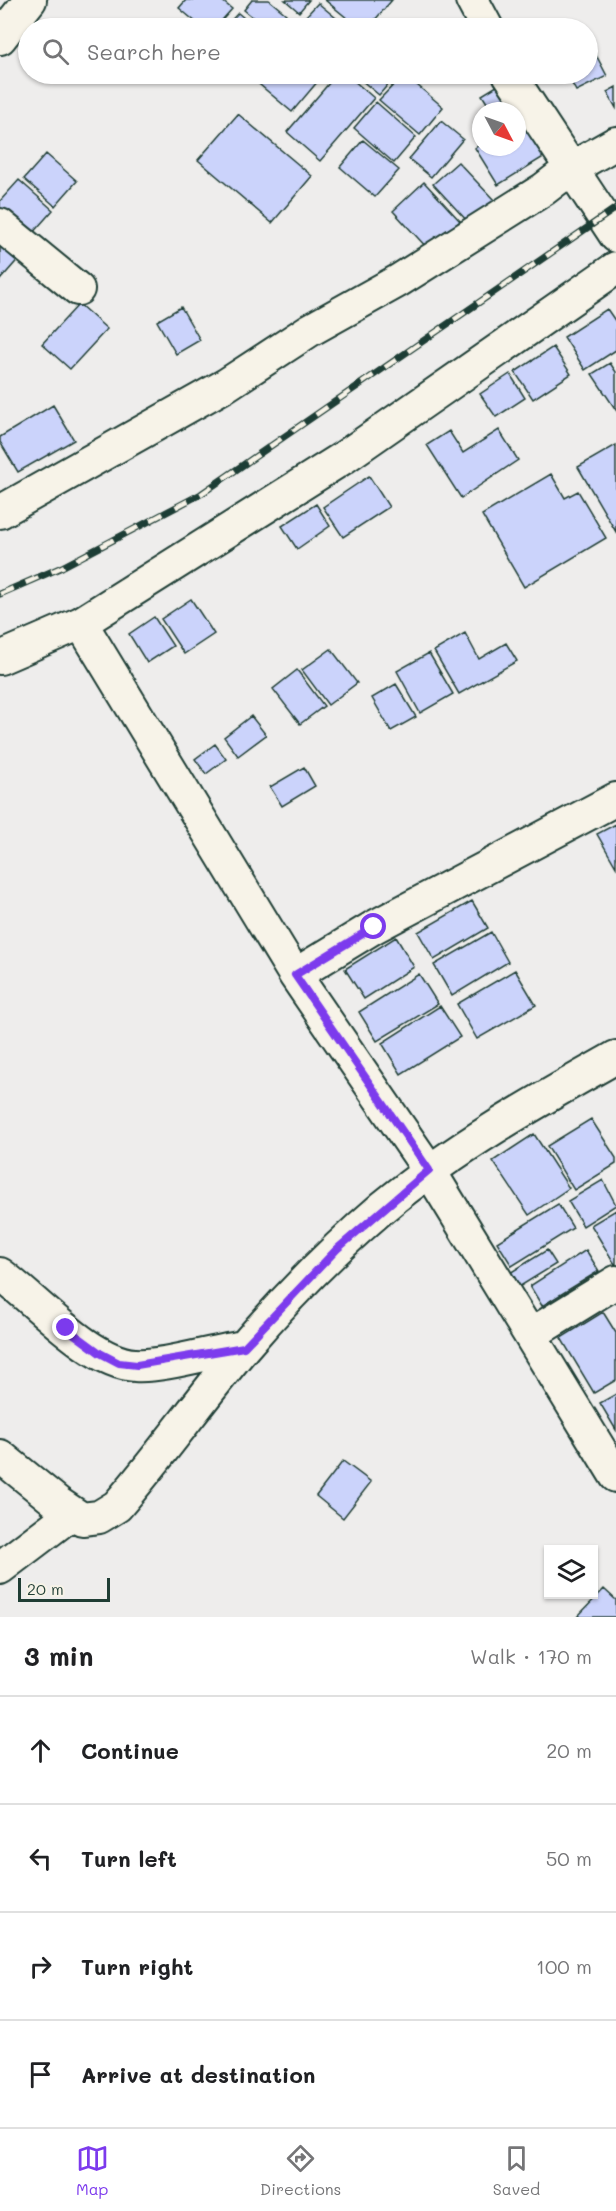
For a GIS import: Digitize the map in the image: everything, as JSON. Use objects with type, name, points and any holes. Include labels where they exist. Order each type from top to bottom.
[{"type":"street","points":[[0,38],[30,0]]},
{"type":"street","points":[[472,0],[482,18]]},
{"type":"street","points":[[515,84],[616,236]]},
{"type":"street","points":[[0,512],[226,385],[310,330],[398,281],[544,189],[570,169],[616,143]]},
{"type":"street","points":[[0,225],[78,290]]},
{"type":"street","points":[[0,658],[81,623],[342,458],[616,268]]},
{"type":"street","points":[[81,623],[295,975],[429,1170],[616,1476]]},
{"type":"street","points":[[295,975],[383,922],[616,799]]},
{"type":"street","points":[[0,1456],[71,1514],[82,1519],[99,1516],[117,1506],[244,1347],[337,1249],[429,1170],[544,1098],[616,1057]]},
{"type":"street","points":[[0,1274],[66,1328],[100,1353],[119,1363],[156,1363],[244,1347]]},
{"type":"street","points":[[530,1335],[616,1282]]},
{"type":"street","points":[[0,1568],[71,1514]]},
{"type":"building","points":[[186,0],[221,0],[232,9],[224,18],[191,18],[179,8]]},
{"type":"building","points":[[252,0],[269,0],[286,14],[283,18],[254,18],[244,10]]},
{"type":"building","points":[[285,0],[309,0],[299,12]]},
{"type":"building","points":[[325,0],[392,0],[377,18],[347,18]]},
{"type":"building","points":[[318,3],[336,18],[304,18]]},
{"type":"building","points":[[238,13],[244,18],[233,18]]},
{"type":"building","points":[[598,59],[607,76],[598,80]]},
{"type":"building","points":[[259,84],[316,84],[292,112]]},
{"type":"building","points":[[328,84],[358,84],[374,98],[320,161],[287,132]]},
{"type":"building","points":[[366,84],[388,84],[379,95]]},
{"type":"building","points":[[394,84],[416,84],[443,107],[420,135],[379,100]]},
{"type":"building","points":[[500,84],[511,102],[486,102],[482,95]]},
{"type":"building","points":[[572,84],[590,84],[576,91]]},
{"type":"building","points":[[616,87],[616,108],[607,92]]},
{"type":"building","points":[[376,102],[416,137],[394,163],[354,128]]},
{"type":"building","points":[[238,114],[312,176],[272,223],[198,160]]},
{"type":"building","points":[[526,116],[550,153],[498,185],[480,156],[526,156]]},
{"type":"building","points":[[441,121],[463,139],[431,177],[409,159]]},
{"type":"building","points":[[363,140],[399,170],[375,197],[340,167]]},
{"type":"building","points":[[46,154],[77,181],[55,206],[24,179]]},
{"type":"building","points":[[458,162],[494,200],[469,223],[433,184]]},
{"type":"building","points":[[19,180],[53,210],[30,236],[0,208],[0,201]]},
{"type":"building","points":[[424,182],[460,221],[429,250],[393,211]]},
{"type":"building","points":[[0,238],[21,256],[0,280]]},
{"type":"building","points":[[79,304],[107,329],[70,369],[42,344]]},
{"type":"building","points":[[181,307],[200,340],[176,354],[157,321]]},
{"type":"building","points":[[607,309],[616,322],[616,350],[585,370],[564,337]]},
{"type":"building","points":[[553,347],[571,374],[533,399],[515,372]]},
{"type":"building","points":[[610,363],[616,372],[616,410],[592,374]]},
{"type":"building","points":[[510,374],[525,398],[496,417],[480,394]]},
{"type":"building","points":[[53,405],[74,440],[18,472],[0,442],[0,437]]},
{"type":"building","points":[[499,430],[518,460],[461,498],[427,445],[449,431],[463,453]]},
{"type":"building","points":[[616,445],[616,532],[578,467]]},
{"type":"building","points":[[551,474],[565,498],[578,491],[606,538],[524,587],[482,515]]},
{"type":"building","points":[[369,476],[389,507],[343,537],[323,507]]},
{"type":"building","points":[[316,504],[330,526],[297,549],[282,526]]},
{"type":"building","points":[[191,599],[214,634],[184,654],[161,619]]},
{"type":"building","points":[[154,617],[173,646],[147,663],[129,634]]},
{"type":"building","points":[[465,633],[479,659],[506,643],[517,661],[459,694],[434,651]]},
{"type":"building","points":[[331,649],[357,683],[328,705],[302,670]]},
{"type":"building","points":[[429,653],[453,694],[420,713],[397,671]]},
{"type":"building","points":[[297,670],[324,706],[300,724],[273,689]]},
{"type":"building","points":[[396,684],[416,717],[391,731],[372,698]]},
{"type":"building","points":[[251,716],[266,735],[238,756],[224,737]]},
{"type":"building","points":[[215,744],[226,759],[206,774],[195,759]]},
{"type":"building","points":[[304,767],[315,786],[282,806],[270,787]]},
{"type":"building","points":[[616,824],[616,867],[597,834]]},
{"type":"building","points":[[472,901],[488,928],[434,960],[418,932]]},
{"type":"building","points":[[491,932],[508,962],[452,996],[434,965]]},
{"type":"building","points":[[396,937],[414,967],[364,999],[345,969]]},
{"type":"building","points":[[515,970],[536,1005],[477,1039],[457,1004]]},
{"type":"building","points":[[419,974],[438,1004],[377,1041],[359,1012]]},
{"type":"building","points":[[440,1006],[460,1037],[401,1074],[382,1043]]},
{"type":"building","points":[[591,1119],[616,1158],[616,1164],[574,1190],[547,1146]]},
{"type":"building","points":[[534,1134],[569,1188],[529,1215],[493,1161]]},
{"type":"building","points":[[603,1180],[616,1205],[583,1226],[568,1201]]},
{"type":"building","points":[[558,1204],[573,1228],[512,1266],[497,1242]]},
{"type":"building","points":[[616,1210],[616,1266],[591,1225]]},
{"type":"building","points":[[547,1250],[556,1264],[514,1290],[505,1276]]},
{"type":"building","points":[[586,1250],[599,1271],[542,1306],[530,1286]]},
{"type":"building","points":[[603,1312],[616,1333],[616,1380],[594,1393],[561,1338]]},
{"type":"building","points":[[616,1394],[616,1430],[600,1403]]},
{"type":"building","points":[[343,1461],[371,1482],[343,1518],[316,1496]]},
{"type":"building","points":[[604,1589],[616,1600],[616,1617],[577,1617],[594,1599],[598,1599],[598,1595]]},
{"type":"railway","points":[[0,594],[62,567],[201,494],[616,208]]},
{"type":"route","points":[[66,1328],[100,1353],[119,1363],[137,1365],[244,1347],[337,1249],[429,1170],[295,975],[374,927]]}]
